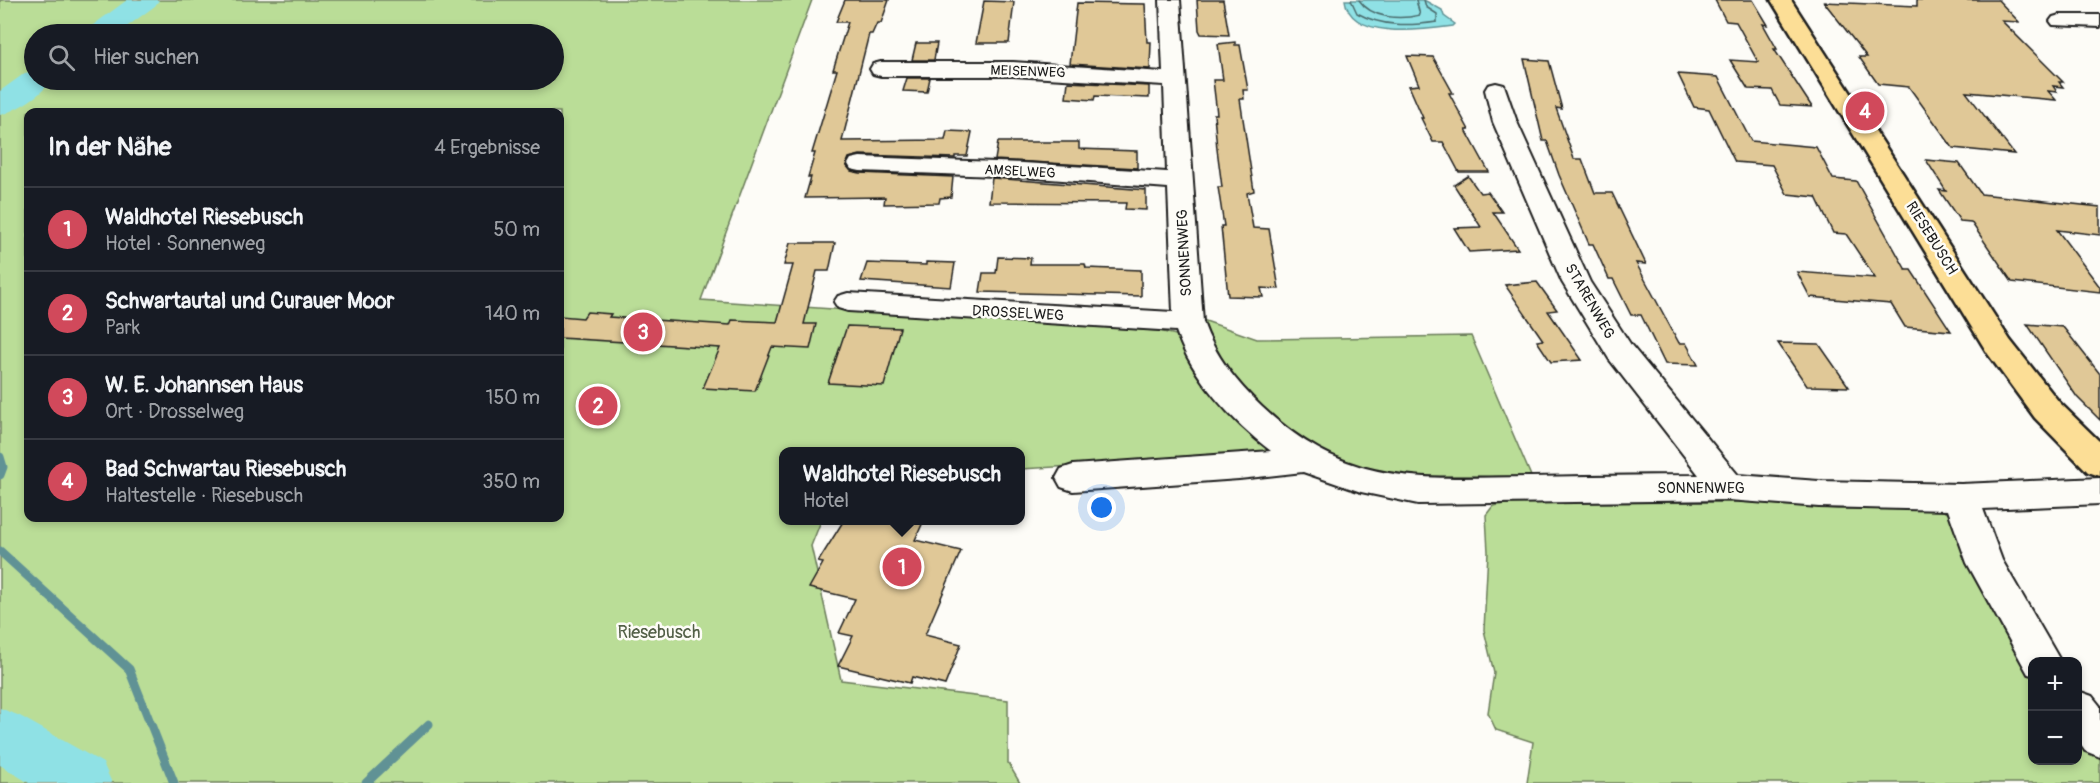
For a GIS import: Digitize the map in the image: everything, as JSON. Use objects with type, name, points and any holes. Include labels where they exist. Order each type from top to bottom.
[{"type":"main road","name":"RIESEBUSCH","points":[[1781,0],[1999,347],[2048,410],[2100,463]]},
{"type":"street","name":"SONNENWEG","points":[[1170,0],[1188,322],[1198,348],[1223,384],[1259,423],[1307,459],[1376,484],[1418,491],[1728,487],[1819,494],[1961,497],[2100,490]]},
{"type":"street","points":[[2060,21],[2100,21]]},
{"type":"street","name":"MEISENWEG","points":[[881,69],[1013,69],[1175,79]]},
{"type":"street","name":"STARENWEG","points":[[1496,90],[1505,122],[1576,282],[1620,352],[1728,487]]},
{"type":"street","name":"AMSELWEG","points":[[860,164],[1023,170],[1181,181]]},
{"type":"street","name":"DROSSELWEG","points":[[848,302],[1188,322]]},
{"type":"street","name":"SONNENWEG","points":[[1073,478],[1239,467],[1307,459]]},
{"type":"street","points":[[1961,497],[1985,563],[2040,657]]},
{"type":"street","points":[[2080,711],[2100,738]]},
{"type":"green space","name":"Riesebusch","points":[[0,0],[812,0],[701,300],[1159,331],[1176,335],[1185,350],[1278,454],[1025,469],[1025,447],[779,447],[779,525],[819,525],[811,546],[841,680],[1008,700],[1008,763],[1020,783],[0,783]]},
{"type":"green space","points":[[1197,318],[1257,339],[1471,336],[1531,476],[1409,476],[1400,482],[1311,453],[1233,382]]},
{"type":"green space","points":[[1742,502],[1837,509],[1936,508],[1948,513],[1957,525],[1970,564],[2028,663],[2028,765],[2082,765],[2082,734],[2100,758],[2100,783],[1527,783],[1533,742],[1496,730],[1488,713],[1494,673],[1484,630],[1488,552],[1486,515],[1493,506],[1512,503]]},
{"type":"water","points":[[1345,0],[1424,0],[1442,10],[1444,16],[1455,24],[1440,28],[1407,30],[1374,27],[1360,22],[1350,13]]},
{"type":"building","points":[[845,0],[889,0],[881,23],[877,23],[872,34],[869,34],[842,141],[945,140],[947,131],[972,132],[967,156],[955,156],[955,158],[860,155],[849,158],[846,165],[851,171],[860,173],[953,177],[951,197],[940,198],[939,203],[884,204],[885,197],[805,198],[815,153],[812,153],[837,70],[833,70],[848,22],[836,22]]},
{"type":"building","points":[[1197,0],[1223,0],[1229,35],[1201,34]]},
{"type":"building","points":[[1715,0],[1753,0],[1768,25],[1763,24],[1777,49],[1774,49],[1812,107],[1780,105],[1772,90],[1748,89],[1730,60],[1758,62],[1736,22],[1726,21]]},
{"type":"building","points":[[1917,0],[1998,0],[2019,22],[2002,21],[2063,82],[2059,82],[2063,87],[2053,86],[2057,92],[2048,91],[2056,100],[1966,92],[2014,154],[1953,148],[1909,87],[1878,84],[1859,57],[1867,57],[1824,2],[1917,6]]},
{"type":"building","points":[[984,1],[1014,2],[1009,43],[976,43]]},
{"type":"building","points":[[1077,3],[1145,4],[1147,42],[1151,42],[1150,69],[1070,64]]},
{"type":"building","points":[[1235,42],[1235,45],[1240,45],[1248,90],[1243,90],[1244,99],[1240,99],[1254,191],[1247,193],[1253,228],[1269,229],[1279,289],[1261,288],[1263,297],[1228,296],[1221,226],[1224,226],[1218,187],[1222,187],[1214,114],[1217,114],[1213,80],[1223,80],[1218,44]]},
{"type":"building","points":[[916,43],[937,43],[934,60],[912,60]]},
{"type":"building","points":[[1407,56],[1433,57],[1453,93],[1449,93],[1469,130],[1466,130],[1489,172],[1459,172],[1443,142],[1433,142],[1409,86],[1419,85]]},
{"type":"building","points":[[1524,59],[1549,61],[1562,109],[1556,108],[1574,159],[1582,159],[1595,193],[1612,193],[1646,264],[1636,263],[1679,343],[1686,343],[1698,365],[1665,364],[1641,315],[1631,315],[1613,279],[1609,279],[1593,244],[1589,244],[1547,141],[1543,141]]},
{"type":"building","points":[[1678,74],[1718,77],[1751,141],[1816,147],[1833,179],[1856,181],[1906,270],[1911,270],[1951,331],[1905,327],[1891,304],[1810,297],[1797,272],[1875,278],[1846,234],[1833,233],[1816,197],[1787,194],[1772,165],[1735,162],[1709,109],[1694,107]]},
{"type":"building","points":[[907,78],[930,78],[927,92],[903,91]]},
{"type":"building","points":[[1068,82],[1149,86],[1149,98],[1095,96],[1094,100],[1066,98]]},
{"type":"building","points":[[998,142],[1079,142],[1079,149],[1137,151],[1137,168],[995,160]]},
{"type":"building","points":[[1926,160],[1959,163],[1981,194],[2100,207],[2100,235],[2057,230],[2100,287],[2100,292],[2012,282],[1971,222],[1960,221],[1939,190],[1946,191]]},
{"type":"building","points":[[1468,176],[1480,193],[1488,192],[1502,212],[1493,212],[1518,249],[1469,252],[1454,228],[1481,227],[1454,185]]},
{"type":"building","points":[[992,178],[1146,190],[1146,210],[1125,209],[1126,203],[989,202]]},
{"type":"building","points":[[790,243],[835,243],[829,271],[817,271],[804,324],[816,324],[810,349],[772,347],[755,391],[703,388],[720,348],[564,338],[564,316],[583,318],[587,312],[611,314],[609,317],[730,325],[732,320],[777,322],[793,265],[784,265]]},
{"type":"building","points":[[998,257],[1031,258],[1030,264],[1085,264],[1086,268],[1141,270],[1141,296],[980,292],[983,273],[996,273]]},
{"type":"building","points":[[926,262],[955,263],[951,287],[861,281],[867,263],[926,265]]},
{"type":"building","points":[[1537,282],[1557,310],[1548,311],[1582,360],[1551,362],[1537,341],[1543,340],[1505,285]]},
{"type":"building","points":[[2027,324],[2063,327],[2100,374],[2100,420],[2077,397]]},
{"type":"building","points":[[847,326],[900,328],[884,386],[828,383]]},
{"type":"building","points":[[1778,343],[1819,344],[1849,387],[1807,386]]},
{"type":"building","points":[[841,525],[922,525],[915,540],[961,551],[925,635],[961,644],[945,685],[912,677],[910,683],[838,666],[853,636],[839,633],[855,599],[809,588],[823,563],[818,562]]},
{"type":"waterway","points":[[113,24],[145,0]]},
{"type":"waterway","points":[[0,105],[24,88]]},
{"type":"waterway","points":[[0,457],[3,467],[0,475]]},
{"type":"waterway","points":[[0,551],[129,669],[174,783]]},
{"type":"waterway","points":[[366,783],[429,724]]},
{"type":"waterway","points":[[0,734],[82,783]]},
{"type":"place","name":"Bad Schwartau Riesebusch","points":[[1865,111]]},
{"type":"place","name":"W. E. Johannsen Haus","points":[[643,332]]},
{"type":"place","name":"Schwartautal und Curauer Moor","points":[[598,406]]},
{"type":"place","name":"Waldhotel Riesebusch","points":[[902,567]]}]
